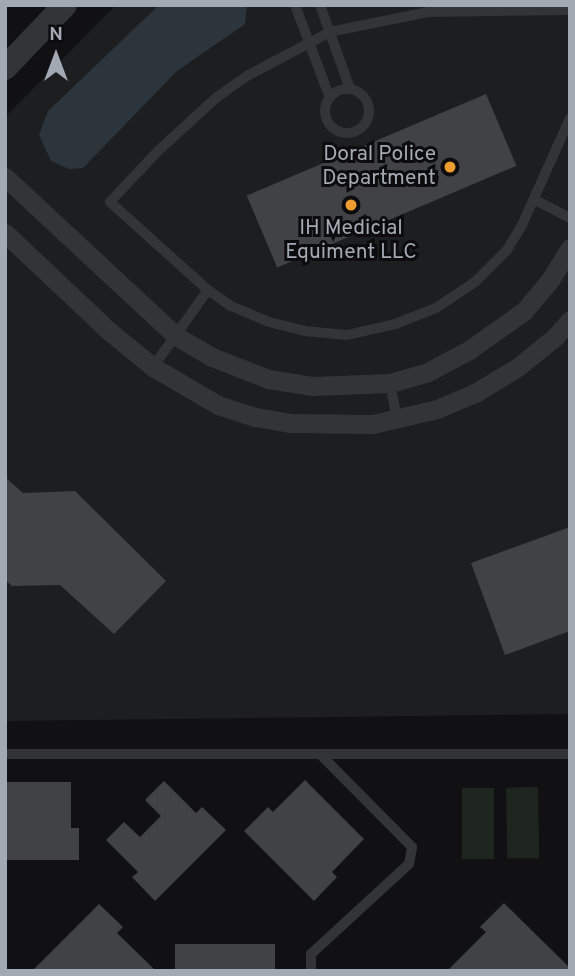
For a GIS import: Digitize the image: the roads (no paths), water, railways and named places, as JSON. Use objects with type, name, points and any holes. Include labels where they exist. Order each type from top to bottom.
[{"type":"street","points":[[5,68],[65,5]]},
{"type":"street","points":[[5,177],[176,336],[212,357],[268,379],[313,386],[390,383],[426,373],[498,333],[524,311],[550,280],[570,248]]},
{"type":"street","points":[[5,233],[153,368],[193,393],[256,417],[334,425],[373,424],[437,409],[475,393],[518,367],[556,336],[570,320]]},
{"type":"lane","points":[[295,5],[330,97]]},
{"type":"lane","points":[[320,5],[350,89]]},
{"type":"lane","points":[[570,9],[428,12],[330,33],[309,42],[217,97],[158,151],[110,202],[208,290],[231,306],[269,323],[304,331],[347,335],[395,324],[436,308],[475,282],[507,250],[535,200],[570,118]]},
{"type":"lane","points":[[350,89],[363,96],[369,108],[366,122],[355,132],[341,132],[329,124],[325,111],[330,97],[339,91],[350,89]]},
{"type":"lane","points":[[535,200],[570,218]]},
{"type":"lane","points":[[153,368],[208,290]]},
{"type":"lane","points":[[390,383],[397,419]]},
{"type":"lane","points":[[5,754],[570,754]]},
{"type":"lane","points":[[312,971],[312,954],[409,864],[412,846],[320,754]]},
{"type":"place","name":"Doral Police Department","points":[[450,167]]},
{"type":"place","name":"IH Medicial Equiment LLC","points":[[351,205]]}]
